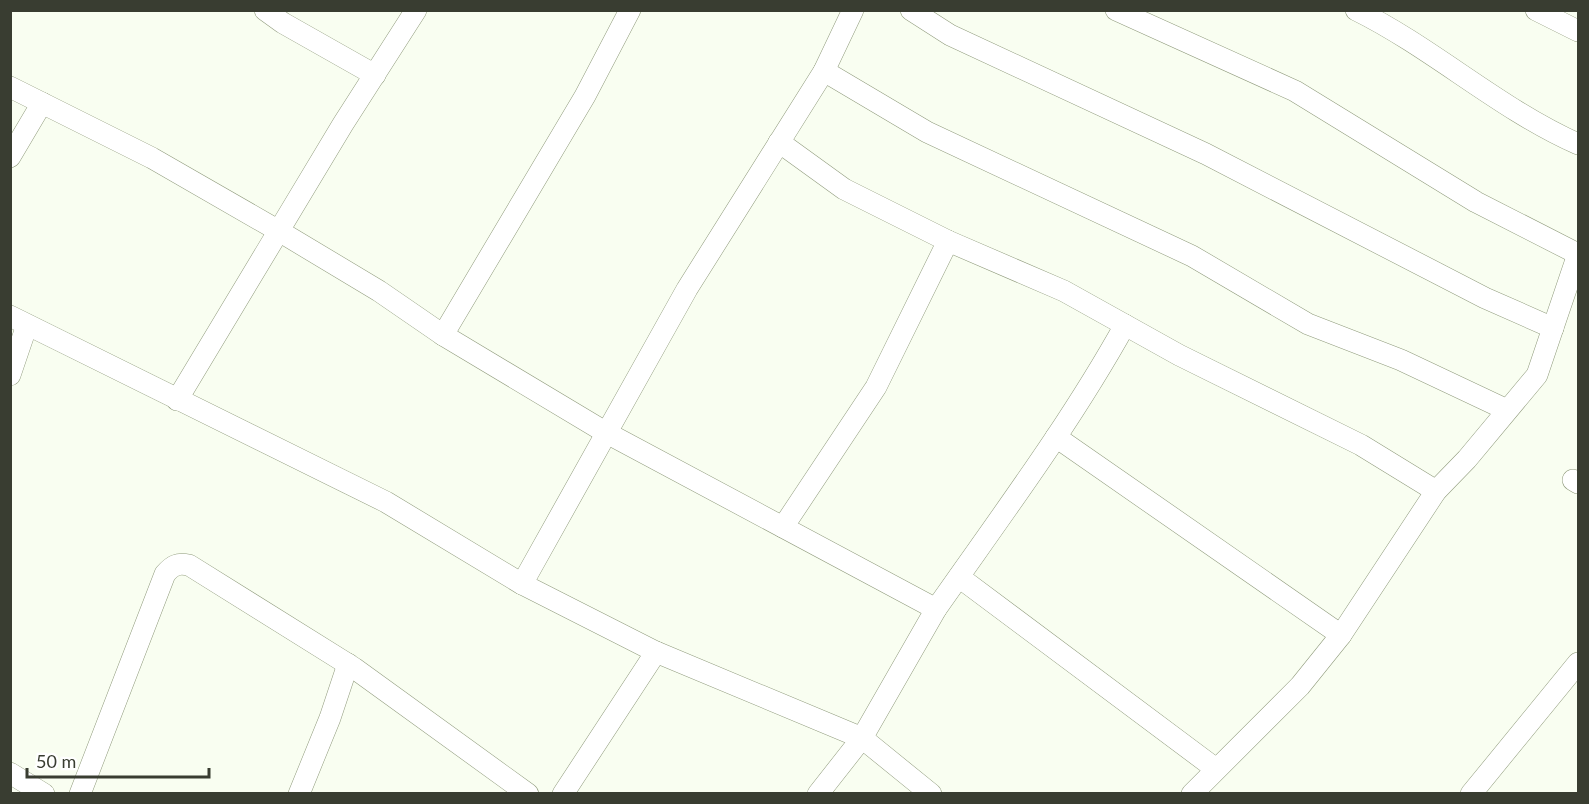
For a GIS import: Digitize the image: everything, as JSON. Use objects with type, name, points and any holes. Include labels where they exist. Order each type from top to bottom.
[{"type":"street","points":[[265,10],[283,23],[375,75]]},
{"type":"street","points":[[177,400],[416,10]]},
{"type":"street","points":[[443,335],[585,96],[630,10]]},
{"type":"street","points":[[522,584],[687,289],[824,70],[854,10]]},
{"type":"street","points":[[911,10],[950,34],[1206,154],[1485,298],[1553,328]]},
{"type":"street","points":[[1116,10],[1295,91],[1476,202],[1578,254],[1538,375],[1467,459],[1436,491],[1341,635],[1300,686],[1192,794]]},
{"type":"street","points":[[1356,10],[1384,24],[1484,89],[1562,137],[1578,144]]},
{"type":"street","points":[[1536,10],[1578,31]]},
{"type":"street","points":[[824,70],[927,132],[1192,256],[1308,324],[1401,360],[1507,410]]},
{"type":"street","points":[[10,87],[152,158],[279,231],[379,291],[443,335],[605,432],[936,609]]},
{"type":"street","points":[[10,157],[42,103]]},
{"type":"street","points":[[779,142],[844,189],[948,241],[1064,291],[1179,355],[1360,445],[1436,491]]},
{"type":"street","points":[[783,527],[876,387],[948,241]]},
{"type":"street","points":[[10,375],[19,321],[386,502],[522,584],[656,652],[862,738],[931,794]]},
{"type":"street","points":[[818,794],[862,738],[936,609],[1056,437],[1103,365],[1125,325]]},
{"type":"street","points":[[1056,437],[1341,635]]},
{"type":"street","points":[[80,794],[165,574],[179,563],[189,566],[348,664],[528,794]]},
{"type":"street","points":[[958,577],[1216,769]]},
{"type":"street","points":[[563,794],[656,652]]},
{"type":"street","points":[[1482,790],[1578,663]]},
{"type":"street","points":[[299,794],[330,718],[348,664]]},
{"type":"street","points":[[10,774],[44,794]]}]
